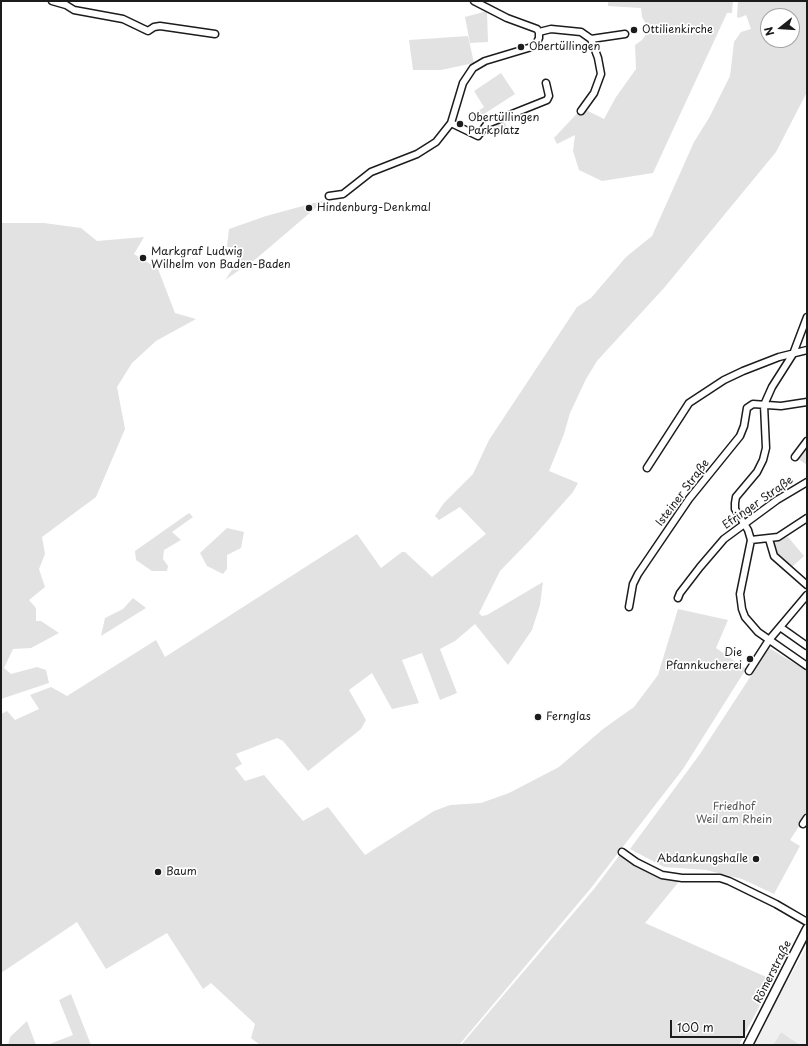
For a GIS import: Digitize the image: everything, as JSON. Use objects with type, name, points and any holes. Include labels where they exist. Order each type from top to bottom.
[{"type":"street","points":[[52,1],[68,3],[74,10],[123,19],[148,31],[154,27],[160,26],[215,34]]},
{"type":"street","points":[[328,196],[343,194],[378,168],[427,149],[436,142],[451,123],[463,83],[472,68],[485,61],[535,46],[539,38],[539,32],[537,29],[507,18],[474,1]]},
{"type":"street","points":[[539,32],[551,29],[581,32],[591,39],[598,58],[601,74],[594,93],[581,112]]},
{"type":"street","points":[[591,39],[625,34]]},
{"type":"street","points":[[451,123],[478,136],[487,124],[547,100],[548,89],[546,83]]},
{"type":"street","points":[[807,317],[793,354],[772,387],[764,405],[766,448],[763,460],[757,472],[736,497],[735,503],[735,508],[751,540],[741,590],[741,604],[745,617],[750,625],[807,666]]},
{"type":"street","points":[[647,468],[689,403],[724,380],[743,371],[779,357],[807,350]]},
{"type":"street","points":[[764,405],[781,406],[807,402]]},
{"type":"street","name":"Isteiner Straße","points":[[629,607],[635,579],[689,499],[740,436],[744,426],[747,408],[753,404],[764,405]]},
{"type":"street","points":[[795,457],[807,441]]},
{"type":"street","name":"Efringer Straße","points":[[678,598],[680,593],[724,539],[777,500],[807,482]]},
{"type":"street","points":[[751,540],[769,539],[787,533],[807,518]]},
{"type":"street","points":[[769,539],[774,556],[807,585]]},
{"type":"street","points":[[749,671],[769,640],[807,595]]},
{"type":"street","points":[[780,627],[807,646]]},
{"type":"street","points":[[803,824],[807,818]]},
{"type":"street","points":[[622,852],[636,862],[662,875],[682,878],[720,878],[729,881],[807,922]]},
{"type":"street","name":"Römerstraße","points":[[748,1045],[807,929]]},
{"type":"shaded area","points":[[807,946],[807,1045],[800,1045],[781,1032],[773,1045],[752,1045]]},
{"type":"green space","points":[[608,1],[733,1],[732,13],[727,13],[653,173],[602,181],[579,170],[573,151],[575,135],[557,144],[554,138],[582,108],[604,119],[616,97],[636,69],[635,45],[642,40],[647,33],[641,8],[608,6]]},
{"type":"green space","points":[[738,1],[807,1],[807,92],[776,152],[664,288],[597,361],[586,379],[570,413],[564,434],[549,471],[578,483],[573,492],[500,571],[479,613],[482,616],[487,615],[543,582],[540,605],[532,630],[508,665],[475,624],[455,641],[440,649],[457,693],[440,700],[422,653],[402,660],[419,703],[392,709],[372,673],[349,690],[366,720],[361,729],[308,771],[283,741],[277,738],[236,754],[242,764],[235,768],[245,781],[264,775],[303,821],[328,807],[365,855],[434,811],[450,805],[481,803],[509,793],[559,767],[603,729],[634,707],[658,675],[678,609],[728,620],[716,648],[746,669],[683,769],[591,888],[459,1045],[260,1045],[251,1038],[255,1024],[211,983],[203,989],[167,933],[106,969],[77,922],[1,973],[1,714],[7,711],[15,720],[39,709],[30,695],[51,687],[67,696],[156,640],[165,657],[357,534],[381,568],[402,552],[405,552],[432,577],[486,534],[460,507],[439,520],[435,516],[444,503],[473,474],[489,440],[577,307],[591,298],[626,257],[652,236],[694,142],[709,118],[730,76],[734,42],[741,32],[751,29],[746,15],[739,18],[737,17]]},
{"type":"green space","points":[[487,11],[488,42],[470,43],[465,17]]},
{"type":"green space","points":[[468,36],[474,63],[441,70],[413,70],[409,40]]},
{"type":"green space","points":[[501,73],[515,94],[470,123],[467,119],[484,107],[474,91]]},
{"type":"green space","points":[[501,121],[505,123],[507,127],[505,131],[501,133],[497,131],[495,127],[497,123]]},
{"type":"green space","points":[[325,200],[257,258],[225,280],[242,255],[237,248],[227,247],[229,229],[266,216]]},
{"type":"green space","points":[[1,223],[44,223],[81,228],[97,241],[144,237],[134,254],[158,269],[175,313],[196,319],[156,341],[132,363],[117,387],[125,429],[96,497],[42,537],[45,554],[39,569],[45,587],[29,600],[36,608],[36,621],[41,621],[59,633],[31,648],[13,649],[4,668],[11,674],[37,667],[46,670],[49,683],[1,699]]},
{"type":"green space","points":[[807,441],[807,465],[795,457]]},
{"type":"green space","points":[[189,513],[193,517],[172,532],[181,540],[164,550],[163,559],[168,566],[167,571],[152,571],[136,560],[135,551]]},
{"type":"green space","points":[[227,528],[244,532],[241,548],[227,555],[227,569],[223,574],[207,566],[200,553]]},
{"type":"green space","points":[[788,537],[804,556],[791,568],[777,557],[773,547],[775,540]]},
{"type":"green space","points":[[133,598],[146,608],[101,636],[105,618],[123,609]]},
{"type":"green space","name":"Friedhof Weil am Rhein","points":[[769,648],[807,671],[807,814],[790,840],[800,846],[774,894],[742,879],[706,870],[664,867],[630,849],[700,754]]},
{"type":"green space","points":[[622,852],[655,872],[682,878],[645,923],[773,980],[739,1045],[461,1045],[594,889]]},
{"type":"green space","points":[[71,994],[91,1045],[47,1045],[73,1035],[59,1000]]},
{"type":"green space","points":[[27,1021],[36,1045],[8,1045],[10,1037]]},
{"type":"green space","points":[[781,1032],[800,1045],[773,1045]]},
{"type":"place","name":"Ottilienkirche","points":[[634,30]]},
{"type":"place","name":"Obertüllingen","points":[[521,47]]},
{"type":"place","name":"Obertüllingen Parkplatz","points":[[460,124]]},
{"type":"place","name":"Hindenburg-Denkmal","points":[[309,208]]},
{"type":"place","name":"Markgraf Ludwig Wilhelm von Baden-Baden","points":[[143,258]]},
{"type":"place","name":"Die Pfannkucherei","points":[[750,659]]},
{"type":"place","name":"Fernglas","points":[[538,717]]},
{"type":"place","name":"Abdankungshalle","points":[[756,859]]},
{"type":"place","name":"Baum","points":[[158,872]]}]
